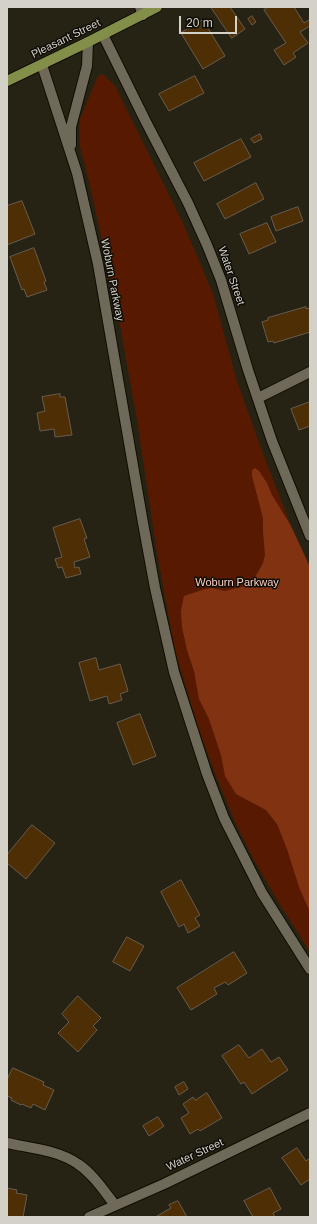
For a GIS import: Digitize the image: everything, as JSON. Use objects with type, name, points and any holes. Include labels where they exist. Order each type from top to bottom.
[{"type":"main road","name":"Pleasant Street","points":[[7,81],[103,35],[142,11],[157,7]]},
{"type":"street","name":"Water Street","points":[[103,35],[201,231],[221,280],[272,441],[310,536]]},
{"type":"street","name":"Woburn Parkway","points":[[73,161],[71,127],[87,66],[88,42]]},
{"type":"street","name":"Woburn Parkway","points":[[42,65],[83,196],[98,264],[155,588],[174,672],[207,774],[224,818],[262,893],[310,969]]},
{"type":"street","points":[[258,398],[310,372]]},
{"type":"street","name":"Water Street","points":[[89,1217],[271,1133],[310,1113]]},
{"type":"street","points":[[7,1143],[57,1154],[72,1159],[92,1176],[115,1205]]},
{"type":"green space","name":"Woburn Parkway","points":[[103,74],[115,86],[183,223],[213,294],[237,381],[291,526],[310,567],[310,952],[274,895],[235,822],[200,733],[175,651],[157,553],[137,420],[119,320],[91,190],[80,147],[80,119],[98,76]]},
{"type":"shaded area","points":[[255,468],[259,471],[267,483],[272,495],[291,526],[310,567],[310,912],[299,887],[277,824],[266,810],[236,794],[225,776],[221,755],[209,719],[199,699],[194,671],[187,650],[182,627],[181,611],[184,596],[205,589],[212,588],[225,591],[245,586],[257,574],[263,563],[265,555],[263,518],[252,476],[252,470]]},
{"type":"building","points":[[211,7],[230,7],[245,29],[232,38]]},
{"type":"building","points":[[269,7],[294,7],[304,23],[309,20],[310,22],[310,26],[300,32],[308,43],[293,53],[296,57],[284,65],[274,50],[286,43],[264,10]]},
{"type":"building","points":[[252,16],[256,22],[252,25],[248,19]]},
{"type":"building","points":[[203,20],[225,56],[203,69],[181,33]]},
{"type":"building","points":[[195,76],[204,93],[169,111],[159,94]]},
{"type":"building","points":[[260,134],[262,139],[254,143],[251,139]]},
{"type":"building","points":[[241,139],[251,157],[204,181],[194,163]]},
{"type":"building","points":[[256,183],[264,199],[225,219],[217,204]]},
{"type":"building","points":[[22,201],[35,234],[7,245],[7,206]]},
{"type":"building","points":[[298,207],[303,221],[276,231],[271,217]]},
{"type":"building","points":[[267,223],[276,242],[249,254],[240,234]]},
{"type":"building","points":[[34,248],[46,281],[44,282],[47,290],[27,297],[24,289],[22,290],[10,257]]},
{"type":"building","points":[[306,307],[306,309],[310,308],[310,332],[274,343],[273,341],[268,342],[262,322],[268,320],[268,318]]},
{"type":"building","points":[[60,394],[60,397],[65,397],[72,435],[55,437],[54,429],[40,431],[37,413],[45,411],[42,397]]},
{"type":"building","points":[[310,402],[310,426],[299,430],[291,409]]},
{"type":"building","points":[[80,519],[87,538],[84,539],[90,557],[74,562],[75,568],[79,567],[81,574],[66,578],[62,567],[58,568],[55,559],[62,557],[53,528]]},
{"type":"building","points":[[96,658],[99,670],[120,664],[128,691],[120,694],[122,700],[109,704],[107,696],[90,701],[79,663]]},
{"type":"building","points":[[140,714],[156,756],[133,765],[117,723]]},
{"type":"building","points":[[32,825],[55,843],[26,879],[7,863],[7,855]]},
{"type":"building","points":[[181,880],[200,915],[195,918],[200,926],[188,933],[184,924],[179,927],[161,892]]},
{"type":"building","points":[[127,937],[144,946],[130,971],[113,962]]},
{"type":"building","points":[[234,952],[247,973],[228,985],[225,982],[214,988],[217,994],[191,1010],[177,988]]},
{"type":"building","points":[[78,996],[101,1018],[93,1026],[97,1030],[78,1052],[58,1033],[69,1022],[62,1014]]},
{"type":"building","points":[[239,1045],[249,1058],[262,1049],[271,1062],[279,1057],[288,1070],[252,1094],[244,1082],[241,1084],[222,1056]]},
{"type":"building","points":[[13,1068],[44,1082],[43,1085],[54,1090],[45,1110],[33,1104],[31,1108],[22,1104],[21,1105],[11,1100],[12,1098],[7,1096],[7,1080]]},
{"type":"building","points":[[184,1082],[188,1089],[179,1095],[175,1087]]},
{"type":"building","points":[[207,1093],[222,1118],[200,1131],[198,1129],[190,1134],[181,1118],[189,1113],[183,1104],[193,1097],[195,1100]]},
{"type":"building","points":[[158,1117],[164,1126],[149,1136],[143,1126]]},
{"type":"building","points":[[297,1148],[306,1161],[310,1158],[310,1179],[301,1185],[282,1158]]},
{"type":"building","points":[[7,1188],[17,1190],[16,1193],[27,1195],[23,1217],[7,1217]]},
{"type":"building","points":[[270,1188],[281,1209],[273,1213],[275,1217],[253,1217],[244,1201]]},
{"type":"building","points":[[178,1201],[187,1217],[157,1216],[171,1208],[169,1205]]}]
